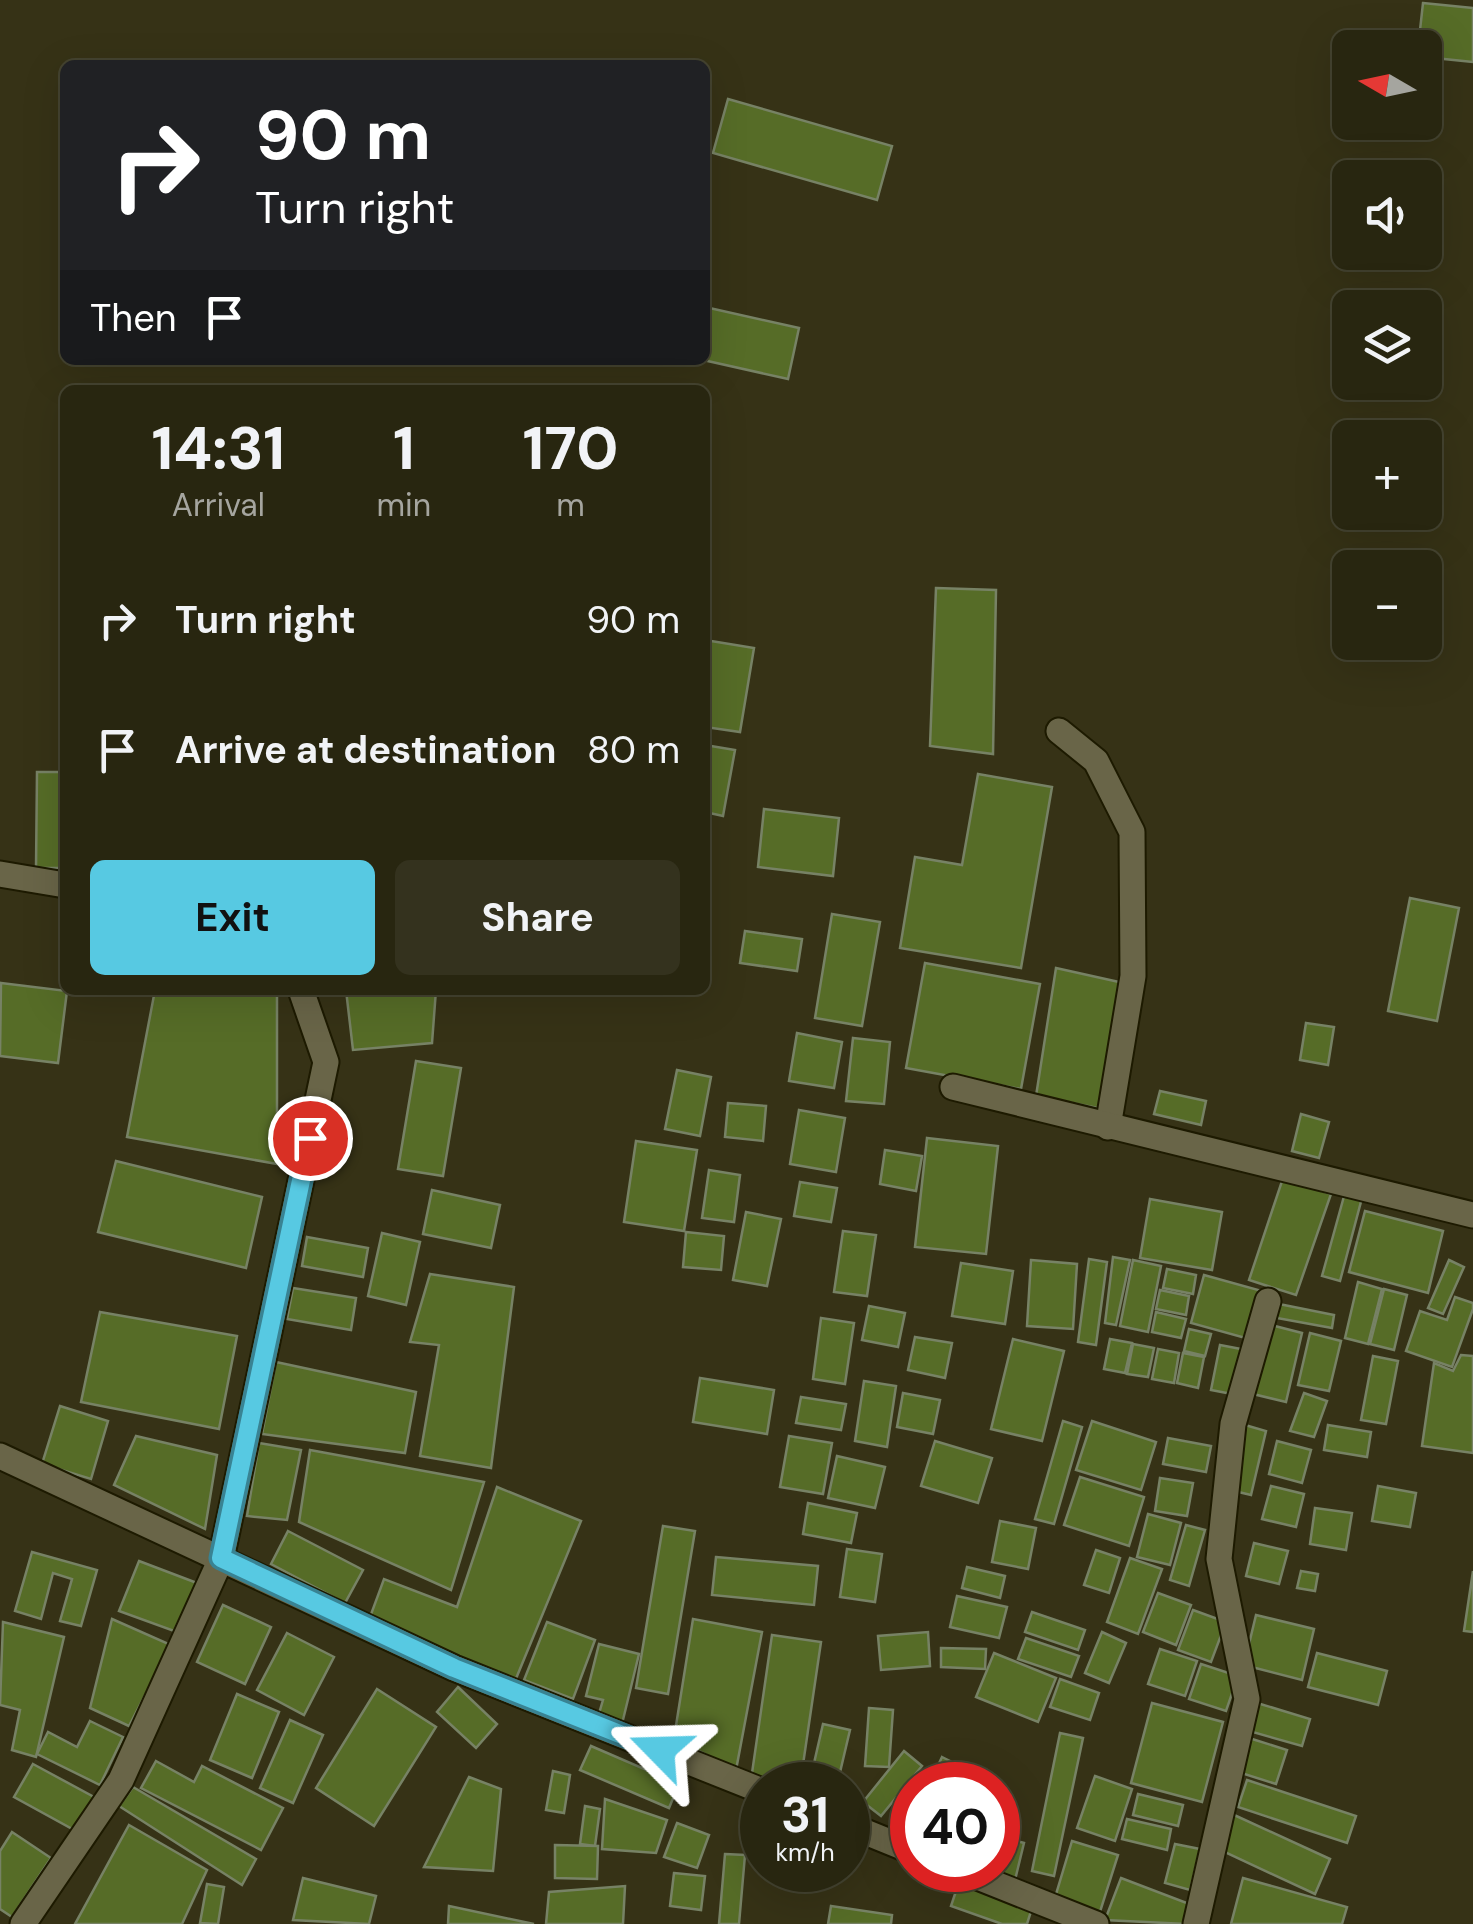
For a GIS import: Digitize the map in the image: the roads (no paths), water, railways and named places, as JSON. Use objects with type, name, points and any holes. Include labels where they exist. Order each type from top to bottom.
[{"type":"street","points":[[1059,731],[1096,760],[1132,832],[1133,976],[1108,1127]]},
{"type":"street","points":[[0,874],[60,884]]},
{"type":"street","points":[[24,1924],[121,1780],[221,1558],[326,1062],[303,995]]},
{"type":"street","points":[[953,1087],[1473,1216]]},
{"type":"street","points":[[1196,1924],[1247,1699],[1218,1559],[1233,1424],[1268,1301]]},
{"type":"street","points":[[0,1456],[454,1668],[740,1782]]},
{"type":"street","points":[[1015,1892],[1096,1924]]}]
